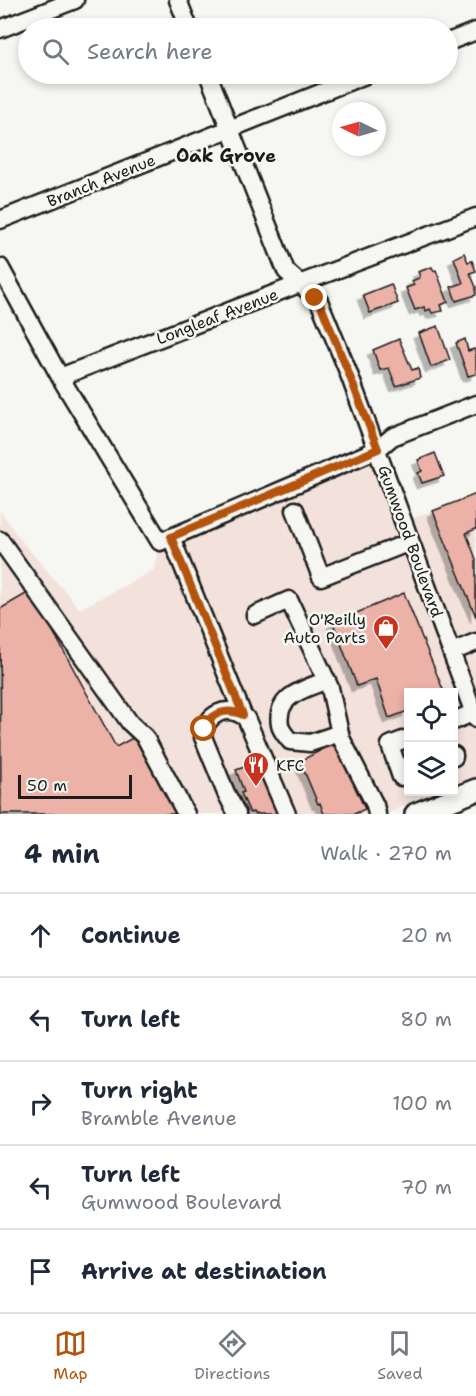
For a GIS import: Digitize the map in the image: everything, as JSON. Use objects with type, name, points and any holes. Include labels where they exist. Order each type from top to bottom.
[{"type":"main road","points":[[416,814],[476,790]]},
{"type":"street","points":[[28,18],[75,0]]},
{"type":"street","points":[[178,0],[185,18]]},
{"type":"street","points":[[0,29],[18,22]]},
{"type":"street","points":[[458,38],[476,31]]},
{"type":"street","name":"Gumwood Boulevard","points":[[212,84],[286,271],[319,301],[378,449],[410,543],[475,716]]},
{"type":"street","name":"Branch Avenue","points":[[0,220],[342,84]]},
{"type":"street","name":"Longleaf Avenue","points":[[60,377],[476,217]]},
{"type":"street","points":[[0,267],[60,377],[166,540],[287,814]]},
{"type":"street","points":[[166,540],[378,449],[392,437],[476,404]]},
{"type":"street","points":[[295,510],[321,577],[410,543]]},
{"type":"street","points":[[0,540],[130,723],[145,737],[186,814]]},
{"type":"street","points":[[255,615],[289,600],[327,680],[341,738],[375,805],[377,814]]},
{"type":"street","points":[[452,652],[476,642]]},
{"type":"street","points":[[327,680],[290,695],[280,708],[280,727],[290,741],[310,743],[340,733]]},
{"type":"street","points":[[237,813],[226,793],[203,737],[209,719],[216,715],[234,711],[245,716]]},
{"type":"street","points":[[458,720],[475,716]]},
{"type":"street","points":[[404,740],[390,745],[401,777],[404,776]]},
{"type":"shaded area","points":[[378,449],[403,522],[476,494],[476,778],[458,785],[458,688],[404,688],[404,796],[432,796],[385,814],[0,814],[0,511],[20,539],[80,609],[154,570],[160,542]]},
{"type":"building","points":[[464,253],[468,262],[472,261],[476,271],[470,273],[476,287],[476,295],[456,301],[451,287],[463,283],[454,258]]},
{"type":"building","points":[[432,267],[434,271],[436,270],[448,302],[441,305],[443,311],[432,313],[430,309],[426,311],[424,307],[415,310],[406,288],[414,285],[412,281],[420,276],[418,272]]},
{"type":"building","points":[[391,284],[398,303],[370,313],[363,295]]},
{"type":"building","points":[[438,326],[450,360],[431,367],[419,333]]},
{"type":"building","points":[[399,339],[412,370],[418,368],[420,378],[396,386],[389,368],[380,370],[373,350]]},
{"type":"building","points":[[465,339],[468,351],[474,349],[476,355],[476,374],[468,376],[456,343]]},
{"type":"building","points":[[435,453],[444,476],[422,483],[418,473],[422,471],[418,460]]},
{"type":"building","points":[[476,494],[476,529],[466,533],[476,559],[476,617],[433,511]]},
{"type":"building","points":[[31,591],[116,747],[140,734],[183,814],[1,814],[0,609]]},
{"type":"building","name":"O'Reilly Auto Parts","points":[[404,593],[442,688],[404,688],[404,712],[389,718],[376,679],[357,686],[333,623]]},
{"type":"building","points":[[335,743],[345,765],[348,764],[365,809],[354,814],[324,814],[300,761]]},
{"type":"building","name":"KFC","points":[[256,763],[265,783],[268,782],[271,798],[278,814],[250,813],[241,793],[244,792],[236,770]]},
{"type":"place","name":"O'Reilly Auto Parts","points":[[386,651]]},
{"type":"place","name":"KFC","points":[[256,788]]},
{"type":"district","name":"Oak Grove","points":[[226,156]]},
{"type":"route","points":[[204,729],[209,719],[224,712],[234,711],[243,715],[171,537],[378,449],[319,301],[315,298]]}]
